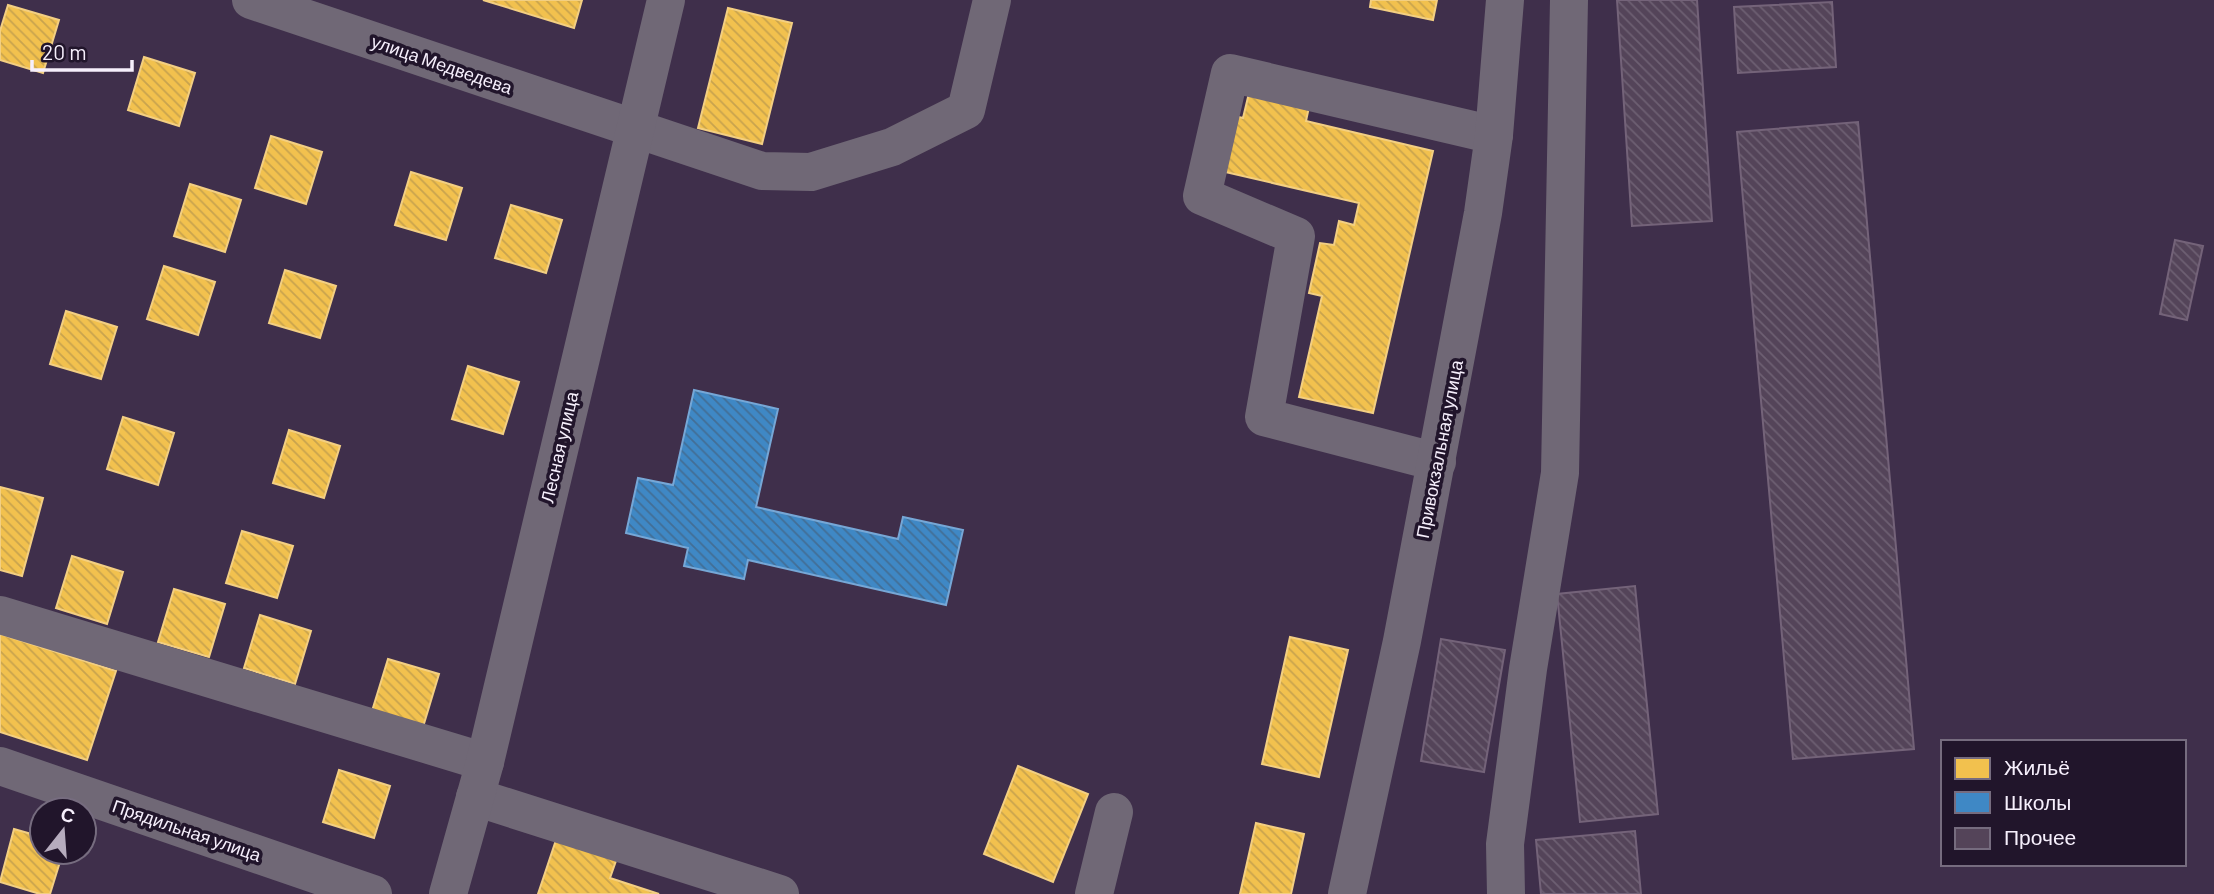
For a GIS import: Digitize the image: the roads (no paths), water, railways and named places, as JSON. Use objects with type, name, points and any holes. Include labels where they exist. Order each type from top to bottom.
[{"type":"street","name":"улица Медведева","points":[[251,0],[762,171],[811,172],[892,147],[966,110],[992,0]]},
{"type":"street","name":"Лесная улица","points":[[448,894],[480,779],[666,0]]},
{"type":"street","name":"Привокзальная улица","points":[[1347,894],[1402,641],[1483,213],[1494,135],[1505,0]]},
{"type":"street","points":[[1506,894],[1505,844],[1524,696],[1560,473],[1569,0]]},
{"type":"street","points":[[1437,462],[1264,417],[1296,236],[1202,196],[1230,73],[1494,135]]},
{"type":"street","points":[[0,615],[480,779],[780,894]]},
{"type":"street","name":"Прядильная улица","points":[[0,766],[373,894]]},
{"type":"street","points":[[1094,894],[1114,812]]}]
